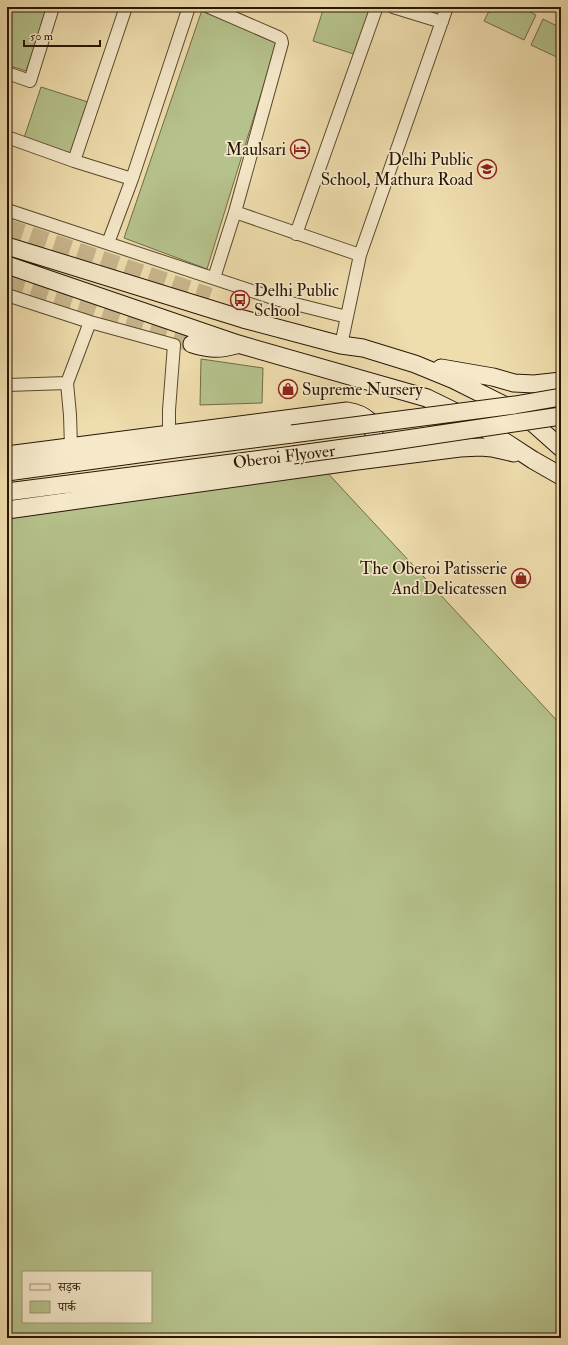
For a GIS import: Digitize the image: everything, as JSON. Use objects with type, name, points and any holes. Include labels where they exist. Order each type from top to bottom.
[{"type":"main road","points":[[7,246],[243,319],[341,345],[363,348],[415,364],[454,380],[524,415],[561,448]]},
{"type":"main road","points":[[7,265],[238,344],[427,398],[470,419],[533,460],[561,476]]},
{"type":"main road","points":[[210,296],[232,308],[243,319]]},
{"type":"main road","points":[[192,344],[205,348],[223,348],[238,344]]},
{"type":"main road","points":[[415,364],[492,377],[514,383],[534,384],[561,381]]},
{"type":"main road","name":"Oberoi Flyover","points":[[7,472],[383,423],[515,405],[561,397]]},
{"type":"main road","points":[[7,455],[169,435],[347,410],[368,420],[374,431],[375,438],[372,448],[357,461]]},
{"type":"main road","name":"Oberoi Flyover","points":[[7,492],[387,442],[561,416]]},
{"type":"main road","points":[[7,510],[460,448],[481,447],[504,450],[533,460]]},
{"type":"street","points":[[7,73],[30,81],[53,7]]},
{"type":"street","points":[[74,161],[126,7]]},
{"type":"street","points":[[108,243],[132,179],[190,7]]},
{"type":"street","points":[[209,7],[278,37],[281,39],[282,43],[235,212],[214,278]]},
{"type":"street","points":[[296,234],[376,7]]},
{"type":"street","points":[[393,7],[442,22]]},
{"type":"street","points":[[341,345],[360,255],[447,7]]},
{"type":"street","points":[[7,137],[74,161],[132,179]]},
{"type":"street","points":[[7,210],[279,300],[348,317]]},
{"type":"street","points":[[235,212],[360,255]]},
{"type":"street","points":[[7,295],[90,322],[174,345],[169,410],[169,435]]},
{"type":"street","points":[[71,447],[67,383],[90,322]]},
{"type":"street","points":[[7,385],[67,383]]},
{"type":"green space","points":[[7,7],[48,7],[26,71],[7,65]]},
{"type":"green space","points":[[203,7],[277,42],[207,269],[124,238]]},
{"type":"green space","points":[[324,7],[376,7],[360,56],[313,41]]},
{"type":"green space","points":[[491,7],[520,7],[536,15],[524,40],[484,21]]},
{"type":"green space","points":[[543,19],[561,28],[561,59],[531,45]]},
{"type":"green space","points":[[41,87],[88,102],[71,153],[24,138]]},
{"type":"green space","points":[[201,359],[263,368],[262,403],[200,405]]},
{"type":"green space","points":[[323,468],[561,725],[561,1338],[7,1338],[7,517]]},
{"type":"tunnel","points":[[7,227],[210,296]]},
{"type":"tunnel","points":[[7,284],[192,344]]},
{"type":"place","name":"Maulsari","points":[[300,149]]},
{"type":"place","name":"Delhi Public School, Mathura Road","points":[[487,169]]},
{"type":"place","name":"Delhi Public School","points":[[240,300]]},
{"type":"place","name":"Supreme Nursery","points":[[288,389]]},
{"type":"place","name":"The Oberoi Patisserie And Delicatessen","points":[[521,578]]}]
